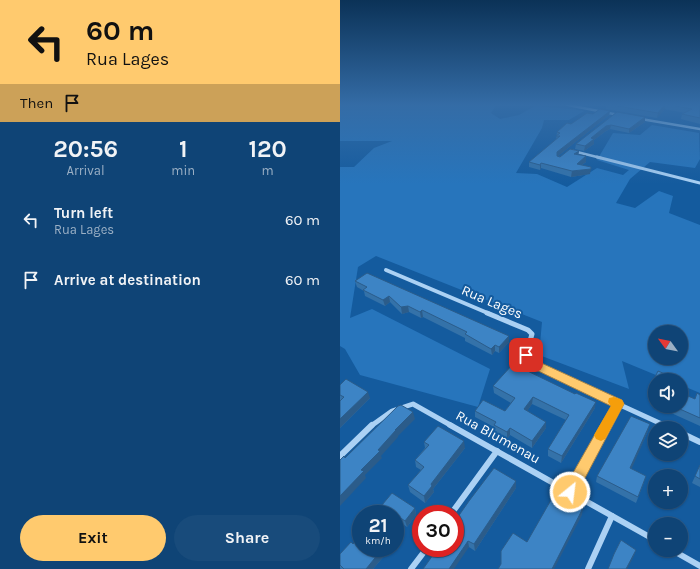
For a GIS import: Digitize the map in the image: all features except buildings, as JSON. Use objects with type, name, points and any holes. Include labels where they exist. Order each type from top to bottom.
[{"type":"street","points":[[577,146],[571,151],[700,183]]},
{"type":"street","name":"Rua Lages","points":[[386,270],[528,330],[532,334],[532,338],[526,355],[534,364],[618,404]]},
{"type":"street","name":"Rua Blumenau","points":[[340,456],[380,418],[394,408],[413,404],[648,536]]},
{"type":"street","points":[[570,492],[618,404],[655,421]]},
{"type":"street","points":[[688,436],[700,442]]},
{"type":"street","points":[[458,505],[497,451]]},
{"type":"street","points":[[588,569],[612,516]]},
{"type":"street","points":[[411,569],[420,557]]},
{"type":"street","points":[[684,557],[700,566]]},
{"type":"shaded area","points":[[340,131],[541,131],[516,173],[537,174],[567,187],[597,168],[623,175],[629,170],[597,160],[613,133],[640,135],[645,131],[685,131],[699,133],[700,159],[695,168],[650,162],[630,179],[616,203],[635,208],[659,191],[673,196],[669,213],[700,225],[700,393],[688,388],[688,373],[651,373],[622,361],[629,389],[539,355],[542,322],[376,256],[358,267],[350,318],[372,309],[490,369],[478,407],[360,375],[345,349],[340,346],[340,167],[354,167],[374,148],[392,141],[340,141]]},
{"type":"slow traffic","points":[[601,435],[618,404],[614,402]]},
{"type":"route","points":[[526,355],[534,364],[618,404],[570,492]]}]
